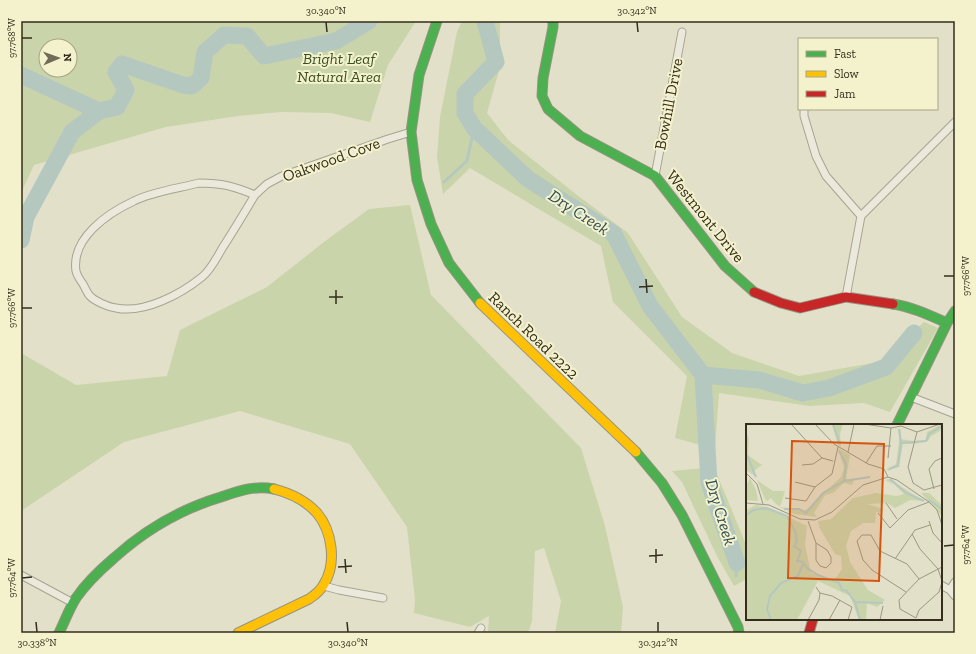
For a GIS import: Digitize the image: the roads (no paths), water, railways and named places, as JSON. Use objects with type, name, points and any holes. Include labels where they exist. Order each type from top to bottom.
[{"type":"street","name":"Ranch Road 2222","points":[[437,21],[419,75],[412,132],[417,180],[431,224],[449,263],[477,301],[636,453],[662,483],[682,514],[738,627],[739,633]]},
{"type":"street","name":"Westmont Drive","points":[[553,21],[543,78],[542,96],[548,109],[580,136],[655,176],[725,266],[753,292],[781,303],[800,308],[816,306],[846,297],[906,306],[947,323]]},
{"type":"street","name":"Bowhill Drive","points":[[655,176],[682,32]]},
{"type":"street","points":[[804,110],[804,116],[816,156],[826,176],[861,216]]},
{"type":"street","points":[[846,297],[861,216],[955,122]]},
{"type":"street","name":"Oakwood Cove","points":[[255,195],[232,186],[216,183],[199,183],[136,200],[114,212],[92,230],[82,243],[76,257],[76,272],[90,296],[98,301],[116,308],[137,308],[157,304],[179,293],[203,276],[216,259],[255,195],[267,184],[282,176],[412,132]]},
{"type":"street","points":[[898,424],[947,323],[955,311]]},
{"type":"street","points":[[911,397],[955,414]]},
{"type":"street","points":[[59,633],[73,603],[101,569],[147,531],[180,512],[209,500],[241,490],[260,487],[278,490],[296,497],[311,507],[322,520],[331,550],[329,570],[324,586],[313,596],[297,606],[246,628],[238,633]]},
{"type":"street","points":[[21,575],[73,603]]},
{"type":"street","points":[[942,586],[953,593],[955,582]]},
{"type":"street","points":[[324,586],[383,598]]},
{"type":"street","points":[[809,633],[813,620]]},
{"type":"waterway","points":[[21,240],[26,217],[72,132],[99,111],[117,107],[126,90],[116,72],[122,64],[183,85],[192,86],[201,78],[205,52],[224,35],[247,36],[264,56],[336,41],[369,21]]},
{"type":"waterway","name":"Dry Creek","points":[[485,21],[496,62],[465,94],[465,113],[474,128],[528,179],[614,234],[650,306],[703,375],[709,483],[737,563]]},
{"type":"waterway","points":[[21,75],[99,111]]},
{"type":"waterway","points":[[444,182],[467,161],[474,128]]},
{"type":"waterway","points":[[703,375],[759,380],[803,393],[829,388],[886,367],[914,333]]},
{"type":"waterway","name":"Dry Creek","points":[[736,576],[737,563]]},
{"type":"park label","name":"Bright Leaf Natural Area","points":[[339,67]]}]
